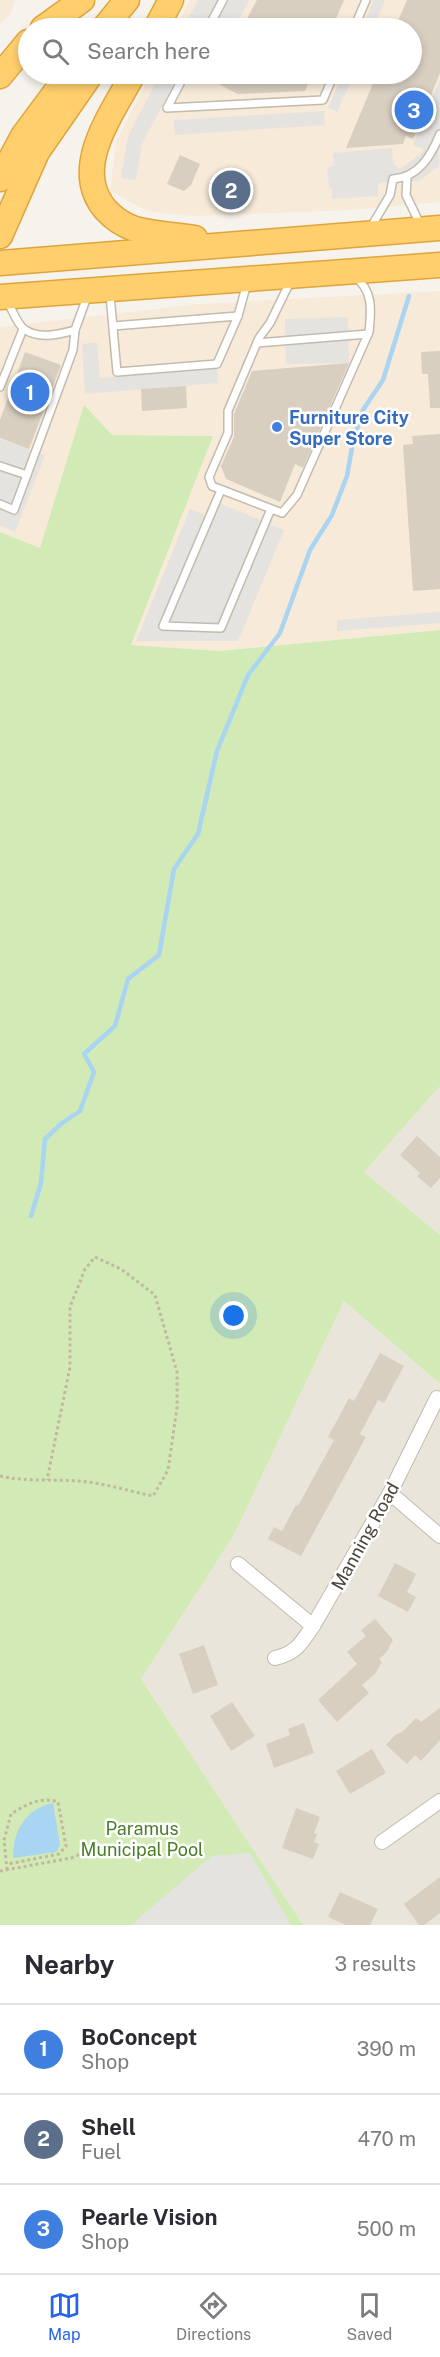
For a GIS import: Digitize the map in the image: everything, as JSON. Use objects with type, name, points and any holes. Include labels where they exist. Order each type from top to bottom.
[{"type":"highway","points":[[57,18],[82,0]]},
{"type":"highway","points":[[112,18],[127,0]]},
{"type":"highway","points":[[133,18],[147,0]]},
{"type":"highway","points":[[161,18],[171,0]]},
{"type":"highway","points":[[0,76],[18,54]]},
{"type":"highway","points":[[0,179],[23,136],[62,84]]},
{"type":"highway","points":[[0,236],[36,152],[84,84]]},
{"type":"highway","points":[[128,84],[100,137],[92,158],[91,177],[102,205],[117,220],[134,228],[245,245]]},
{"type":"highway","points":[[0,263],[431,229]]},
{"type":"highway","points":[[2,297],[440,265]]},
{"type":"street","name":"Manning Road","points":[[275,1658],[290,1655],[313,1626],[390,1493],[437,1398]]},
{"type":"street","points":[[390,1493],[440,1536]]},
{"type":"street","points":[[238,1564],[313,1626]]},
{"type":"street","points":[[382,1842],[440,1801]]},
{"type":"lane","points":[[213,18],[223,0]]},
{"type":"lane","points":[[358,18],[366,0]]},
{"type":"lane","points":[[180,84],[167,108],[323,100],[330,84]]},
{"type":"lane","points":[[368,233],[390,195],[393,179],[407,178],[431,157],[440,134]]},
{"type":"lane","points":[[407,178],[406,195],[411,208],[431,229]]},
{"type":"lane","points":[[293,276],[270,323],[257,343],[228,411],[228,433],[209,477],[212,486],[282,513],[297,495],[368,334],[371,306],[367,292],[359,280],[348,272]]},
{"type":"lane","points":[[100,290],[113,326],[117,372],[217,364],[238,316],[249,279]]},
{"type":"lane","points":[[0,504],[14,510],[73,350],[75,330],[100,290]]},
{"type":"lane","points":[[2,297],[23,329],[37,335],[75,330]]},
{"type":"lane","points":[[113,326],[238,316]]},
{"type":"lane","points":[[0,387],[23,329]]},
{"type":"lane","points":[[257,343],[368,334]]},
{"type":"lane","points":[[0,466],[27,476]]},
{"type":"lane","points":[[221,490],[163,626],[221,628],[271,509]]},
{"type":"path","points":[[0,1476],[13,1479],[47,1480],[82,1481],[153,1496],[168,1470],[177,1408],[177,1372],[155,1295],[121,1269],[95,1257],[85,1269],[70,1307],[70,1367],[47,1480]]},
{"type":"path","points":[[7,1870],[4,1840],[11,1814],[30,1802],[53,1800],[58,1802],[66,1846],[59,1854],[8,1863]]},
{"type":"path","points":[[0,1871],[71,1858],[81,1854]]},
{"type":"shaded area","points":[[0,0],[15,0],[11,13],[0,24]]},
{"type":"shaded area","points":[[190,0],[440,0],[440,202],[353,210],[192,216],[147,211],[110,191],[116,141],[146,84],[422,84],[422,18],[180,18]]},
{"type":"shaded area","points":[[198,0],[249,1],[240,18],[188,18]]},
{"type":"shaded area","points":[[374,0],[385,0],[377,18],[366,18]]},
{"type":"shaded area","points":[[440,79],[439,166],[419,181],[380,183],[378,196],[332,199],[327,168],[334,165],[333,153],[392,148],[393,164],[400,169],[422,153],[423,149],[413,145]]},
{"type":"shaded area","points":[[155,84],[174,84],[142,144],[136,180],[121,178],[128,136]]},
{"type":"shaded area","points":[[339,84],[350,84],[337,112],[328,108]]},
{"type":"shaded area","points":[[324,111],[325,125],[175,135],[174,120]]},
{"type":"shaded area","points":[[440,291],[440,630],[219,651],[130,645],[213,436],[112,435],[40,548],[0,532],[0,327],[199,304]]},
{"type":"shaded area","points":[[348,317],[349,363],[286,364],[285,319]]},
{"type":"shaded area","points":[[97,342],[100,378],[217,369],[218,383],[85,394],[82,344]]},
{"type":"shaded area","points":[[0,439],[45,455],[15,532],[0,525]]},
{"type":"shaded area","points":[[212,500],[284,530],[238,641],[136,641],[190,509],[205,515]]},
{"type":"shaded area","points":[[440,612],[440,623],[337,631],[337,620]]},
{"type":"shaded area","points":[[440,1086],[440,1235],[364,1172]]},
{"type":"shaded area","points":[[344,1301],[440,1384],[440,1925],[303,1925],[141,1679],[234,1535]]},
{"type":"shaded area","points":[[250,1853],[291,1925],[131,1925],[212,1856]]},
{"type":"green space","name":"Paramus Municipal Pool","points":[[84,405],[112,435],[213,436],[131,645],[219,651],[440,630],[440,1086],[364,1172],[440,1235],[440,1384],[344,1301],[234,1535],[141,1679],[303,1925],[0,1925],[0,532],[40,548]]},
{"type":"water","points":[[53,1803],[60,1845],[56,1852],[13,1858],[15,1839],[22,1823],[35,1810]]},
{"type":"building","points":[[257,0],[344,0],[336,18],[247,18]]},
{"type":"building","points":[[407,0],[440,0],[440,73],[413,139],[406,136],[403,144],[346,148],[373,84],[422,84],[422,18],[399,18]]},
{"type":"building","points":[[218,84],[308,84],[305,91],[238,94]]},
{"type":"building","points":[[180,155],[200,164],[191,185],[184,191],[167,184]]},
{"type":"building","points":[[231,168],[248,175],[231,213],[215,205]]},
{"type":"building","points":[[440,351],[440,408],[430,408],[428,374],[422,374],[421,352]]},
{"type":"building","points":[[25,352],[61,365],[29,449],[0,438],[0,420]]},
{"type":"building","name":"Furniture City Super Store","points":[[349,363],[303,468],[295,464],[280,502],[226,479],[221,466],[234,437],[234,414],[252,371]]},
{"type":"building","points":[[186,386],[187,408],[142,411],[141,389]]},
{"type":"building","points":[[440,434],[440,589],[413,591],[403,445],[413,444],[412,436]]},
{"type":"building","points":[[417,1136],[440,1157],[440,1178],[431,1188],[417,1176],[420,1173],[400,1155]]},
{"type":"building","points":[[380,1353],[404,1366],[384,1403],[378,1400],[360,1434],[366,1437],[301,1556],[268,1539],[274,1527],[282,1531],[296,1505],[298,1506],[334,1440],[328,1437],[349,1398],[354,1401]]},
{"type":"building","points":[[395,1563],[416,1574],[407,1592],[416,1597],[408,1612],[378,1596]]},
{"type":"building","points":[[375,1619],[393,1640],[386,1653],[379,1659],[382,1662],[375,1674],[362,1685],[369,1693],[337,1722],[318,1700],[357,1664],[347,1652],[366,1636],[361,1630]]},
{"type":"building","points":[[204,1645],[218,1685],[193,1694],[179,1654]]},
{"type":"building","points":[[232,1702],[255,1736],[231,1751],[210,1716]]},
{"type":"building","points":[[440,1708],[440,1740],[421,1761],[415,1755],[407,1764],[386,1745],[416,1718],[421,1722]]},
{"type":"building","points":[[304,1723],[314,1753],[274,1768],[266,1744],[290,1735],[288,1729]]},
{"type":"building","points":[[372,1749],[386,1773],[350,1794],[336,1771]]},
{"type":"building","points":[[296,1808],[320,1817],[314,1833],[317,1834],[314,1842],[319,1844],[313,1859],[282,1848]]},
{"type":"building","points":[[440,1877],[440,1913],[424,1925],[419,1925],[404,1904]]},
{"type":"building","points":[[340,1892],[378,1909],[370,1925],[346,1925],[328,1917]]},
{"type":"waterway","points":[[31,1216],[41,1183],[45,1139],[62,1123],[80,1111],[94,1072],[84,1054],[115,1026],[128,979],[159,955],[174,869],[198,834],[217,751],[248,675],[280,633],[310,550],[332,515],[347,476],[353,442],[363,410],[383,380],[409,296]]},
{"type":"place","name":"Pearle Vision","points":[[414,110]]},
{"type":"place","name":"Shell","points":[[231,190]]},
{"type":"place","name":"BoConcept","points":[[30,392]]},
{"type":"place","name":"Furniture City Super Store","points":[[277,427]]}]
